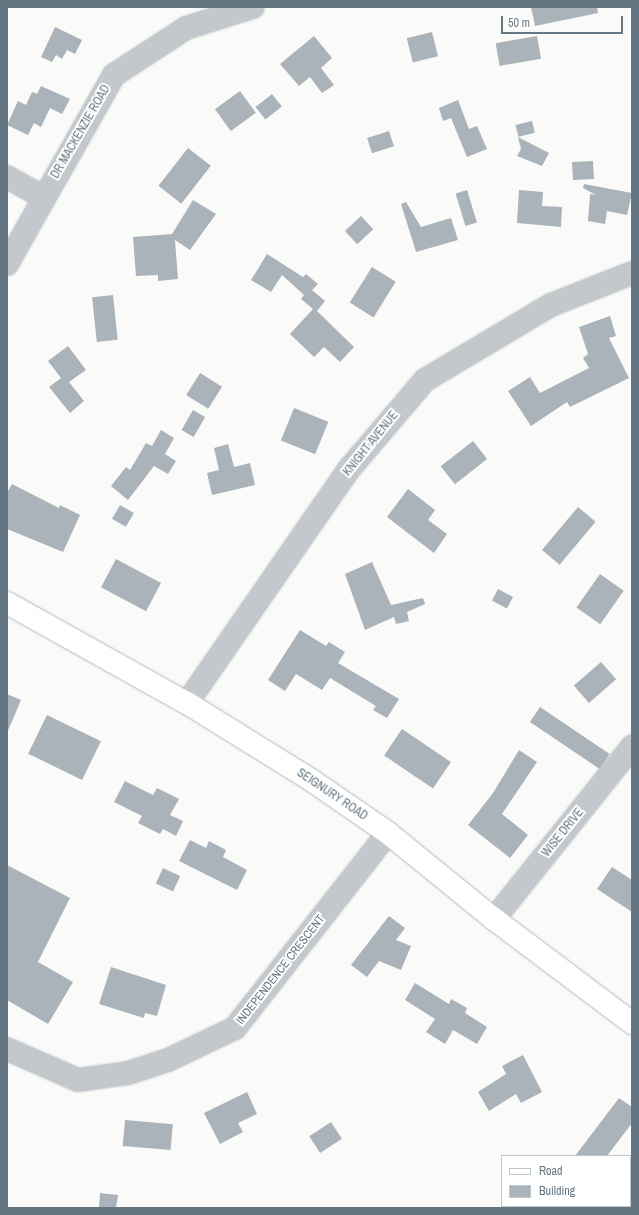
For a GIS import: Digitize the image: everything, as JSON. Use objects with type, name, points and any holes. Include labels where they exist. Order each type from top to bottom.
[{"type":"main road","name":"SEIGNURY ROAD","points":[[7,603],[187,703],[311,780],[388,832],[494,919],[632,1023]]},
{"type":"street","name":"DR MACKENZIE ROAD","points":[[7,264],[43,198],[114,76],[186,28],[253,7]]},
{"type":"street","points":[[7,178],[43,198]]},
{"type":"street","name":"KNIGHT AVENUE","points":[[187,703],[350,468],[425,380],[551,305],[632,273]]},
{"type":"street","name":"WISE DRIVE","points":[[494,919],[632,747]]},
{"type":"street","name":"INDEPENDENCE CRESCENT","points":[[7,1049],[78,1080],[128,1073],[168,1060],[235,1028],[388,832]]},
{"type":"building","points":[[531,7],[597,7],[598,13],[535,26]]},
{"type":"building","points":[[55,27],[82,40],[75,54],[67,50],[62,59],[56,55],[52,62],[41,57]]},
{"type":"building","points":[[432,32],[438,56],[413,63],[407,38]]},
{"type":"building","points":[[314,36],[332,58],[321,68],[334,85],[322,93],[310,77],[299,86],[280,64]]},
{"type":"building","points":[[537,36],[541,59],[500,66],[496,43]]},
{"type":"building","points":[[41,86],[70,99],[62,114],[50,108],[41,127],[34,123],[28,135],[7,125],[18,101],[26,105],[32,92],[37,94]]},
{"type":"building","points":[[240,91],[256,113],[231,131],[215,109]]},
{"type":"building","points":[[272,94],[282,107],[265,120],[255,107]]},
{"type":"building","points":[[458,100],[469,129],[477,126],[487,149],[467,157],[451,118],[443,121],[439,108]]},
{"type":"building","points":[[532,121],[535,133],[518,137],[516,125]]},
{"type":"building","points":[[389,131],[394,146],[372,153],[367,138]]},
{"type":"building","points":[[518,137],[549,153],[542,166],[517,156],[521,149]]},
{"type":"building","points":[[188,148],[211,166],[181,204],[158,186]]},
{"type":"building","points":[[593,161],[594,179],[573,180],[572,162]]},
{"type":"building","points":[[584,184],[632,193],[627,215],[607,211],[605,224],[588,221],[590,194],[596,195],[583,188]]},
{"type":"building","points":[[467,190],[477,223],[465,226],[456,194]]},
{"type":"building","points":[[519,190],[543,192],[542,206],[562,207],[561,227],[517,223]]},
{"type":"building","points":[[193,200],[216,214],[190,250],[175,240],[178,279],[158,281],[158,275],[136,276],[133,237],[172,234]]},
{"type":"building","points":[[406,202],[421,227],[451,218],[458,240],[416,252],[401,204]]},
{"type":"building","points":[[361,216],[373,229],[357,244],[345,231]]},
{"type":"building","points":[[267,254],[303,277],[306,274],[318,284],[312,290],[325,301],[317,311],[354,347],[340,362],[324,347],[314,357],[290,334],[313,309],[301,299],[304,295],[282,275],[271,292],[251,280]]},
{"type":"building","points":[[372,267],[396,282],[373,317],[350,303]]},
{"type":"building","points":[[113,295],[118,340],[97,342],[92,297]]},
{"type":"building","points":[[610,316],[616,336],[609,338],[629,378],[570,407],[567,402],[531,426],[508,391],[530,377],[540,393],[589,368],[583,358],[588,354],[579,327]]},
{"type":"building","points":[[68,346],[86,370],[69,382],[84,401],[70,413],[49,387],[61,378],[48,361]]},
{"type":"building","points":[[200,373],[222,387],[208,409],[186,395]]},
{"type":"building","points":[[294,408],[328,422],[315,454],[281,440]]},
{"type":"building","points":[[193,410],[205,417],[194,437],[182,430]]},
{"type":"building","points":[[161,430],[174,438],[165,454],[176,461],[168,474],[154,466],[128,500],[111,486],[126,467],[130,470],[146,443],[152,446]]},
{"type":"building","points":[[473,441],[487,459],[455,484],[441,466]]},
{"type":"building","points":[[228,444],[234,467],[250,463],[255,485],[212,495],[207,473],[219,470],[214,448]]},
{"type":"building","points":[[12,484],[59,508],[60,505],[80,515],[63,552],[7,529],[7,493]]},
{"type":"building","points":[[408,489],[435,510],[428,520],[447,534],[434,553],[387,517]]},
{"type":"building","points":[[120,505],[134,513],[126,527],[112,519]]},
{"type":"building","points":[[578,507],[596,522],[560,565],[542,550]]},
{"type":"building","points":[[116,559],[161,583],[146,611],[101,587]]},
{"type":"building","points":[[372,562],[391,605],[423,598],[425,604],[407,612],[409,621],[396,624],[394,617],[365,630],[345,574]]},
{"type":"building","points":[[600,574],[624,591],[600,624],[576,608]]},
{"type":"building","points":[[498,589],[513,597],[507,608],[492,600]]},
{"type":"building","points":[[300,630],[326,646],[329,642],[345,652],[338,663],[399,699],[387,718],[373,710],[376,706],[330,678],[322,690],[296,674],[285,691],[268,680]]},
{"type":"building","points":[[601,662],[616,679],[589,703],[574,686]]},
{"type":"building","points":[[7,694],[21,700],[7,733]]},
{"type":"building","points":[[540,707],[610,754],[600,769],[530,722]]},
{"type":"building","points":[[47,715],[101,741],[82,780],[28,754]]},
{"type":"building","points":[[402,729],[451,762],[433,789],[384,756]]},
{"type":"building","points":[[519,750],[537,762],[502,814],[528,835],[510,858],[468,825],[493,793]]},
{"type":"building","points":[[125,781],[153,795],[157,788],[179,799],[170,815],[183,821],[176,836],[163,829],[160,834],[138,823],[142,816],[114,802]]},
{"type":"building","points":[[190,840],[206,848],[209,841],[226,850],[223,857],[247,870],[237,890],[179,861]]},
{"type":"building","points":[[7,865],[70,898],[38,962],[73,982],[48,1024],[7,1000]]},
{"type":"building","points":[[612,867],[632,880],[632,912],[597,889]]},
{"type":"building","points":[[163,868],[180,876],[173,891],[156,883]]},
{"type":"building","points":[[389,916],[405,928],[396,940],[411,946],[401,970],[379,961],[367,977],[351,965]]},
{"type":"building","points":[[111,967],[166,985],[157,1016],[145,1013],[144,1018],[99,1004]]},
{"type":"building","points":[[415,983],[449,1004],[451,999],[467,1008],[465,1013],[487,1027],[477,1044],[453,1030],[445,1044],[426,1032],[435,1019],[405,1000]]},
{"type":"building","points":[[523,1055],[542,1092],[521,1103],[516,1094],[489,1111],[478,1092],[506,1074],[502,1066]]},
{"type":"building","points":[[247,1092],[257,1114],[238,1123],[243,1132],[220,1144],[204,1113]]},
{"type":"building","points":[[619,1098],[632,1107],[632,1123],[608,1155],[576,1155]]},
{"type":"building","points":[[125,1120],[173,1124],[171,1150],[123,1146]]},
{"type":"building","points":[[331,1122],[342,1139],[320,1153],[309,1136]]},
{"type":"building","points":[[100,1193],[118,1195],[116,1208],[99,1208]]}]
